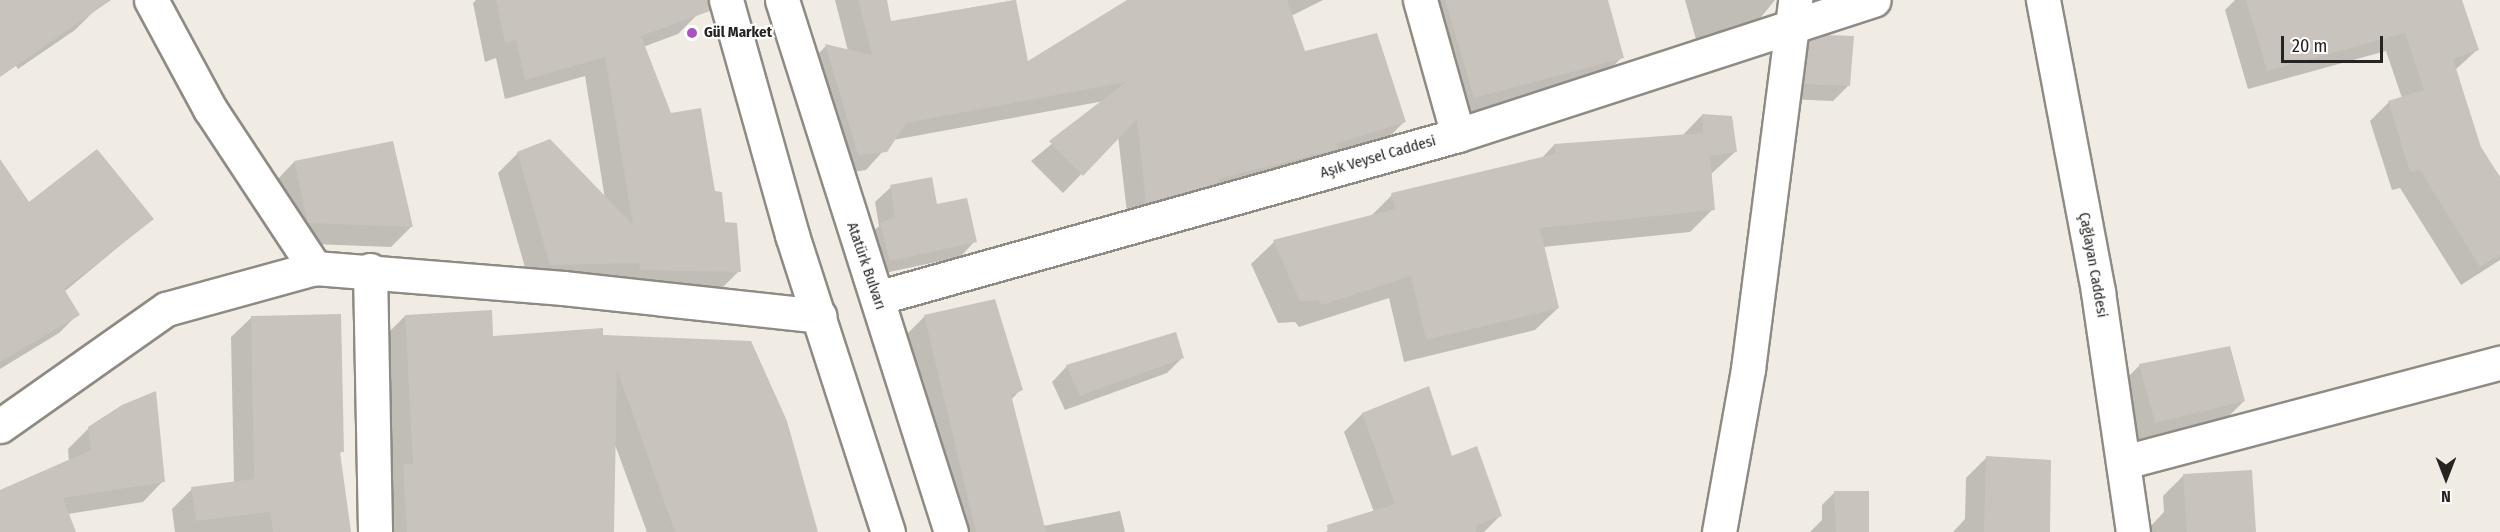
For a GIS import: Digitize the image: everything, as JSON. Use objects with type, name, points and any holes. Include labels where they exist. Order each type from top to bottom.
[{"type":"main road","points":[[151,0],[210,109],[315,267]]},
{"type":"main road","points":[[726,0],[819,316],[888,532]]},
{"type":"main road","name":"Atatürk Bulvarı","points":[[782,0],[951,532]]},
{"type":"main road","points":[[1420,0],[1458,135]]},
{"type":"main road","name":"Aşık Veysel Caddesi","points":[[877,298],[1458,135],[1793,13],[1874,0]]},
{"type":"main road","name":"Çağlayan Caddesi","points":[[2043,0],[2098,292],[2133,532]]},
{"type":"main road","points":[[1719,532],[1748,369],[1793,13]]},
{"type":"main road","points":[[0,426],[166,309],[315,267],[370,270],[819,316]]},
{"type":"main road","points":[[370,270],[375,532]]},
{"type":"main road","points":[[2124,462],[2500,363]]},
{"type":"building","points":[[0,0],[111,0],[0,77]]},
{"type":"building","points":[[496,0],[708,0],[710,11],[641,36],[671,113],[701,108],[715,191],[722,192],[725,222],[737,223],[741,272],[640,270],[639,263],[550,265],[517,152],[550,139],[633,225],[605,57],[525,80],[516,40],[505,43]]},
{"type":"building","points":[[858,0],[887,0],[891,21],[1016,0],[1028,61],[1127,0],[1287,0],[1305,51],[1377,33],[1406,122],[1336,144],[1338,149],[1218,179],[1219,183],[1146,203],[1137,119],[1083,176],[1049,141],[1126,82],[906,123],[887,152],[858,155],[825,44],[872,55]]},
{"type":"building","points":[[1445,0],[1608,0],[1624,58],[1474,98]]},
{"type":"building","points":[[2246,0],[2462,0],[2479,50],[2453,59],[2481,147],[2500,177],[2500,255],[2480,267],[2420,170],[2410,172],[2388,101],[2424,90],[2405,33],[2267,71]]},
{"type":"building","points":[[1827,35],[1854,36],[1850,86],[1803,84],[1809,41]]},
{"type":"building","points":[[1702,114],[1732,116],[1737,152],[1710,156],[1715,210],[1540,228],[1559,308],[1426,340],[1411,276],[1322,305],[1318,300],[1300,302],[1273,240],[1395,209],[1391,193],[1555,154],[1554,144],[1703,133]]},
{"type":"building","points":[[393,141],[413,227],[308,223],[294,161]]},
{"type":"building","points":[[97,149],[154,219],[64,289],[80,315],[0,362],[0,159],[29,202]]},
{"type":"building","points":[[932,177],[937,204],[967,198],[977,242],[890,261],[880,223],[895,217],[890,185]]},
{"type":"building","points":[[995,299],[1023,390],[1011,395],[1046,532],[976,532],[924,315]]},
{"type":"building","points":[[492,310],[493,336],[603,328],[603,335],[751,341],[787,421],[818,532],[675,532],[617,370],[614,532],[407,532],[403,464],[413,464],[405,315]]},
{"type":"building","points":[[341,314],[344,452],[340,452],[351,532],[273,532],[270,512],[196,521],[191,487],[254,479],[251,316]]},
{"type":"building","points":[[1176,332],[1184,358],[1080,396],[1066,365]]},
{"type":"building","points":[[2230,346],[2245,401],[2155,423],[2139,364]]},
{"type":"building","points":[[1429,386],[1452,456],[1477,446],[1502,516],[1477,525],[1476,532],[1328,532],[1327,525],[1395,504],[1362,413]]},
{"type":"building","points":[[156,391],[165,482],[63,498],[76,532],[0,532],[0,490],[91,450],[88,427],[122,405]]},
{"type":"building","points":[[1986,456],[2051,460],[2050,532],[1984,532]]},
{"type":"building","points":[[2252,470],[2256,532],[2187,532],[2183,474]]},
{"type":"building","points":[[1834,491],[1869,491],[1869,532],[1836,532]]},
{"type":"place","name":"Gül Market","points":[[692,33]]}]
